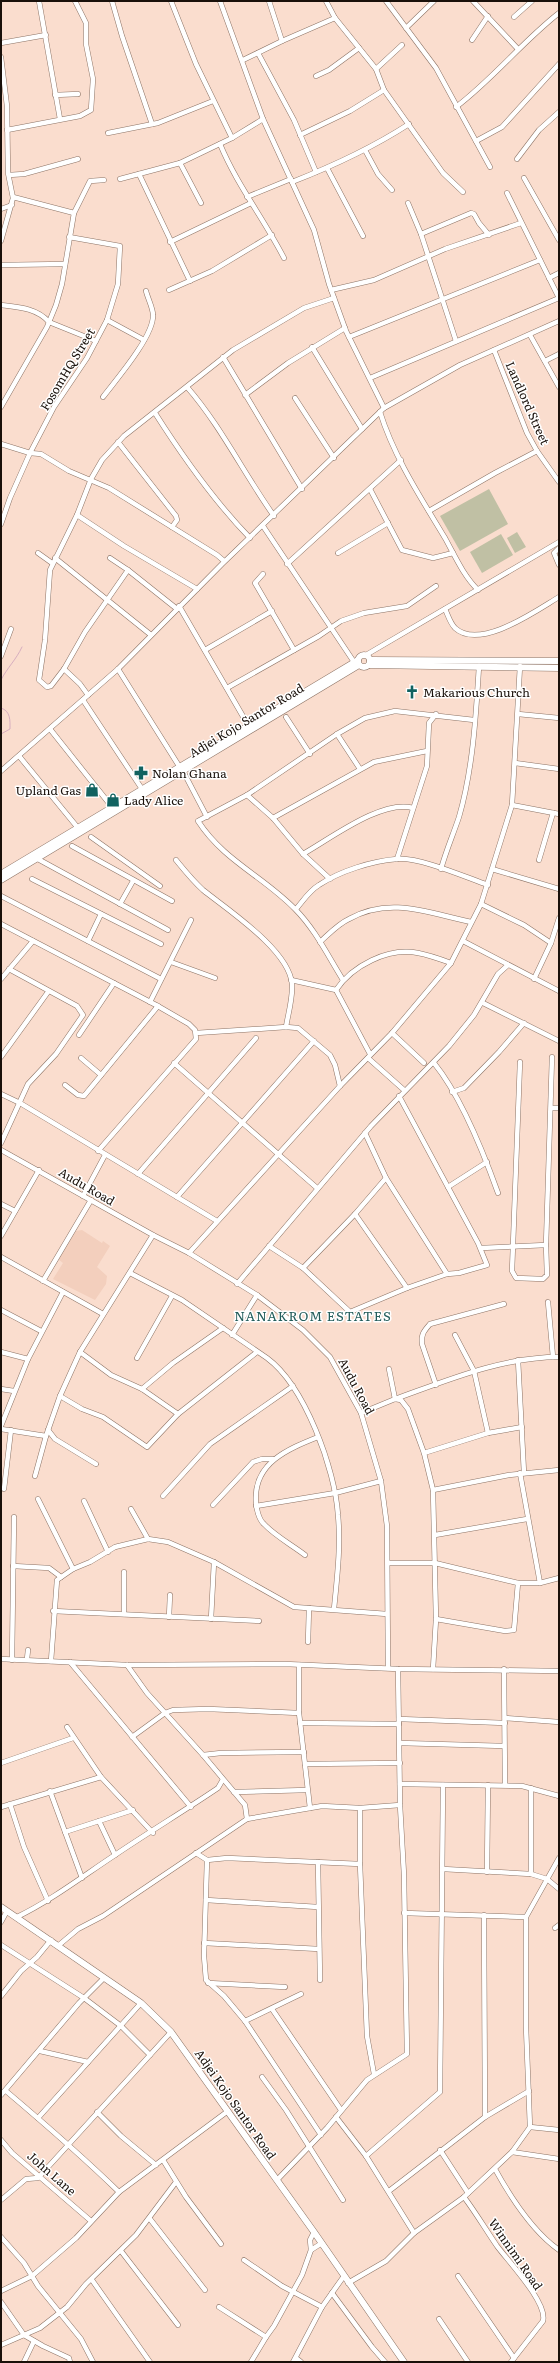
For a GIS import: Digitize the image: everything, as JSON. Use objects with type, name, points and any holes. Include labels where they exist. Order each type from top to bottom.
[{"type":"street","points":[[39,1],[60,119]]},
{"type":"street","points":[[7,130],[86,113],[91,110],[93,79],[86,44],[86,23],[75,1]]},
{"type":"street","points":[[112,1],[122,36],[152,124]]},
{"type":"street","points":[[171,1],[196,64],[232,138]]},
{"type":"street","points":[[220,1],[264,119],[314,230],[331,290],[345,328],[384,408]]},
{"type":"street","points":[[270,1],[282,41]]},
{"type":"street","points":[[326,1],[335,18],[376,69],[384,90],[443,173],[463,192]]},
{"type":"street","points":[[386,1],[436,68],[490,167]]},
{"type":"street","points":[[406,28],[434,1]]},
{"type":"street","points":[[473,1],[517,48]]},
{"type":"street","points":[[514,17],[532,1]]},
{"type":"street","points":[[456,107],[481,87],[517,48],[559,13]]},
{"type":"street","points":[[472,40],[488,16]]},
{"type":"street","points":[[243,60],[335,18]]},
{"type":"street","points":[[1,42],[46,35]]},
{"type":"street","points":[[376,69],[402,45]]},
{"type":"street","points":[[316,76],[329,70],[359,48]]},
{"type":"street","points":[[258,53],[300,135],[316,172]]},
{"type":"street","points":[[1,57],[9,176],[13,196],[12,205],[1,241]]},
{"type":"street","points":[[476,141],[502,127],[559,64]]},
{"type":"street","points":[[300,135],[350,111],[384,90]]},
{"type":"street","points":[[55,95],[78,94]]},
{"type":"street","points":[[108,133],[152,124],[213,100]]},
{"type":"street","points":[[517,158],[539,130],[559,112]]},
{"type":"street","points":[[120,179],[180,163],[232,138],[264,119]]},
{"type":"street","points":[[247,197],[327,168],[390,138],[409,124]]},
{"type":"street","points":[[220,144],[247,197],[272,235],[284,258]]},
{"type":"street","points":[[365,150],[378,174],[392,190]]},
{"type":"street","points":[[9,176],[24,174],[78,159]]},
{"type":"street","points":[[180,163],[201,203]]},
{"type":"street","points":[[327,168],[363,236]]},
{"type":"street","points":[[139,174],[170,242],[190,281]]},
{"type":"street","points":[[524,178],[559,240]]},
{"type":"street","points":[[1,407],[49,322],[60,293],[74,213],[90,181],[104,180]]},
{"type":"street","points":[[370,378],[559,298],[507,192]]},
{"type":"street","points":[[13,196],[74,213]]},
{"type":"street","points":[[170,242],[251,203]]},
{"type":"street","points":[[408,204],[421,234],[427,257],[456,341]]},
{"type":"street","points":[[1,210],[12,205]]},
{"type":"street","points":[[421,234],[471,213],[474,214],[479,223],[489,234]]},
{"type":"street","points":[[331,290],[374,280],[427,257],[521,223]]},
{"type":"street","points":[[169,290],[212,271],[272,235]]},
{"type":"street","name":"FosomHQ Street","points":[[1,524],[10,498],[30,453],[54,407],[87,358],[107,320],[118,284],[120,246],[69,237]]},
{"type":"street","points":[[349,337],[540,260]]},
{"type":"street","points":[[1,265],[64,264]]},
{"type":"street","points":[[549,278],[559,273]]},
{"type":"street","points":[[103,397],[137,353],[151,328],[153,315],[146,291]]},
{"type":"street","points":[[128,570],[85,632],[64,669],[49,687],[39,680],[45,640],[52,564],[77,515],[91,479],[102,460],[118,442],[223,357],[255,335],[304,308],[334,298]]},
{"type":"street","points":[[1,305],[32,310],[45,317],[49,322],[96,341]]},
{"type":"street","points":[[107,320],[144,340]]},
{"type":"street","points":[[1,771],[118,669],[224,562],[274,516],[384,408],[460,365],[559,321]]},
{"type":"street","points":[[245,395],[312,347],[345,328]]},
{"type":"street","points":[[530,335],[559,387]]},
{"type":"street","points":[[312,347],[362,429]]},
{"type":"street","name":"Landlord Street","points":[[494,350],[527,433],[537,451],[559,482]]},
{"type":"street","points":[[545,361],[559,354]]},
{"type":"street","points":[[223,357],[302,489]]},
{"type":"street","points":[[187,387],[201,402],[274,516]]},
{"type":"street","points":[[295,398],[334,458]]},
{"type":"street","points":[[380,412],[386,431],[463,573],[478,590]]},
{"type":"street","points":[[155,413],[191,467],[236,524],[250,538]]},
{"type":"street","points":[[118,442],[176,516],[177,520],[172,527]]},
{"type":"street","points":[[1,444],[30,453],[41,454],[55,464],[69,471],[110,488],[217,554],[224,562]]},
{"type":"street","points":[[429,511],[537,451]]},
{"type":"street","points":[[287,564],[401,460]]},
{"type":"street","points":[[370,489],[402,550],[433,558],[453,553]]},
{"type":"street","points":[[77,515],[124,546],[197,589]]},
{"type":"street","points":[[338,553],[388,523]]},
{"type":"street","points":[[262,526],[331,627],[357,662],[364,668],[368,660],[445,609],[559,542]]},
{"type":"street","points":[[559,548],[554,553],[559,564]]},
{"type":"street","points":[[38,553],[52,564]]},
{"type":"street","points":[[55,558],[109,599],[152,635]]},
{"type":"street","points":[[110,558],[178,608],[205,650],[248,725]]},
{"type":"street","points":[[263,574],[255,583],[294,650]]},
{"type":"street","points":[[227,688],[352,616],[406,606],[436,586]]},
{"type":"street","points":[[445,609],[456,629],[463,633],[479,634],[509,626],[559,597]]},
{"type":"street","points":[[205,650],[272,611]]},
{"type":"street","points":[[1,656],[11,629]]},
{"type":"street","points":[[357,662],[361,656],[368,660],[479,666],[559,668]]},
{"type":"street","points":[[368,660],[559,661]]},
{"type":"street","name":"Adjei Kojo Santor Road","points":[[1,874],[142,789],[181,769],[248,725],[357,662]]},
{"type":"street","name":"Adjei Kojo Santor Road","points":[[1,880],[357,662]]},
{"type":"street","points":[[441,869],[458,817],[474,720],[479,666]]},
{"type":"street","points":[[189,1253],[340,1086],[392,1033],[451,963],[481,904],[512,805],[520,666]]},
{"type":"street","points":[[64,669],[80,684],[88,695]]},
{"type":"street","points":[[118,669],[181,769],[207,817]]},
{"type":"street","points":[[84,700],[142,789]]},
{"type":"street","points":[[342,980],[320,942],[296,909],[220,850],[198,821],[247,795],[310,754],[337,734],[365,718],[395,710],[474,720]]},
{"type":"street","points":[[397,859],[426,766],[428,728],[431,719],[436,714]]},
{"type":"street","points":[[518,714],[559,718]]},
{"type":"street","points":[[286,717],[310,754]]},
{"type":"street","points":[[50,729],[112,807]]},
{"type":"street","points":[[337,734],[360,769]]},
{"type":"street","points":[[273,818],[360,769],[383,759],[427,751]]},
{"type":"street","points":[[19,756],[78,828]]},
{"type":"street","points":[[515,763],[559,769]]},
{"type":"street","points":[[247,795],[273,818],[303,854],[330,879]]},
{"type":"street","points":[[512,805],[559,814]]},
{"type":"street","points":[[303,854],[355,824],[393,807],[403,806],[413,808]]},
{"type":"street","points":[[539,860],[553,813]]},
{"type":"street","points":[[91,837],[160,886]]},
{"type":"street","points":[[72,846],[133,881],[172,901]]},
{"type":"street","points":[[36,858],[168,930]]},
{"type":"street","points":[[296,909],[313,889],[330,879],[367,865],[397,859],[441,869],[488,885]]},
{"type":"street","points":[[176,860],[203,890],[265,940],[274,951],[291,980],[286,1027]]},
{"type":"street","points":[[492,869],[559,889]]},
{"type":"street","points":[[32,879],[161,944]]},
{"type":"street","points":[[120,904],[133,881]]},
{"type":"street","points":[[1,896],[161,979]]},
{"type":"street","points":[[481,904],[524,925],[551,943]]},
{"type":"street","points":[[320,942],[348,919],[381,906],[395,906],[471,922]]},
{"type":"street","points":[[88,942],[101,914]]},
{"type":"street","points":[[534,979],[551,943],[559,918]]},
{"type":"street","points":[[150,1002],[191,920]]},
{"type":"street","points":[[1,924],[158,1006],[189,1024],[196,1033],[196,1039],[98,1151]]},
{"type":"street","points":[[1,979],[33,941]]},
{"type":"street","points":[[463,941],[559,991]]},
{"type":"street","points":[[336,990],[342,980],[358,968],[394,953],[418,953],[451,963]]},
{"type":"street","points":[[171,962],[215,978]]},
{"type":"street","points":[[236,1284],[317,1188],[398,1096],[434,1063],[482,1003],[498,974],[508,965]]},
{"type":"street","points":[[1,1143],[28,1084],[56,1054],[82,1018],[77,1006],[48,992],[9,969]]},
{"type":"street","points":[[291,980],[336,990]]},
{"type":"street","points":[[79,1035],[114,983]]},
{"type":"street","points":[[336,990],[369,1056],[404,1090]]},
{"type":"street","points":[[1,1057],[48,992]]},
{"type":"street","points":[[482,1003],[559,1041]]},
{"type":"street","points":[[65,1085],[81,1096],[101,1075],[158,1006]]},
{"type":"street","points":[[452,1092],[464,1088],[524,1023]]},
{"type":"street","points":[[196,1033],[286,1027],[298,1028],[330,1056],[335,1064],[340,1086]]},
{"type":"street","points":[[392,1033],[424,1064]]},
{"type":"street","points":[[138,1174],[256,1038]]},
{"type":"street","points":[[177,1197],[243,1124],[314,1041]]},
{"type":"street","points":[[520,1062],[513,1246],[514,1275],[516,1278],[543,1279],[547,1275],[546,1245],[552,1057]]},
{"type":"street","points":[[81,1058],[101,1075]]},
{"type":"street","points":[[174,1063],[317,1188]]},
{"type":"street","points":[[434,1063],[452,1092],[487,1162],[498,1193]]},
{"type":"street","points":[[1,1094],[20,1103],[217,1221]]},
{"type":"street","points":[[269,1246],[303,1268],[350,1312],[407,1288],[447,1274],[485,1267],[488,1263],[481,1248],[398,1096]]},
{"type":"street","points":[[551,1108],[559,1108]]},
{"type":"street","points":[[365,1133],[386,1178],[447,1274]]},
{"type":"street","name":"Audu Road","points":[[1,1150],[153,1235],[189,1253],[236,1284],[257,1295],[303,1330],[330,1357],[361,1413],[381,1481],[387,1526],[388,1668]]},
{"type":"street","points":[[83,1196],[105,1155]]},
{"type":"street","points":[[448,1187],[487,1162]]},
{"type":"street","points":[[1,1236],[39,1170]]},
{"type":"street","points":[[303,1268],[355,1214],[386,1178]]},
{"type":"street","points":[[43,1281],[90,1200]]},
{"type":"street","points":[[1,1204],[15,1211]]},
{"type":"street","points":[[355,1214],[407,1288]]},
{"type":"street","points":[[35,1476],[46,1436],[60,1396],[80,1352],[153,1235]]},
{"type":"street","points":[[481,1248],[546,1245]]},
{"type":"street","points":[[1,1257],[103,1314]]},
{"type":"street","points":[[130,1273],[182,1300],[224,1328],[277,1365],[293,1386],[318,1436],[335,1493],[339,1550],[334,1609]]},
{"type":"street","points":[[46,1436],[1,1427],[14,1391],[28,1359],[41,1331],[63,1292]]},
{"type":"street","points":[[232,1335],[257,1295]]},
{"type":"street","points":[[137,1358],[172,1296]]},
{"type":"street","points":[[548,1302],[553,1357]]},
{"type":"street","points":[[436,1384],[421,1337],[430,1324],[504,1304]]},
{"type":"street","points":[[1,1310],[41,1331]]},
{"type":"street","points":[[142,1389],[172,1363],[224,1328]]},
{"type":"street","points":[[455,1335],[474,1371],[488,1433]]},
{"type":"street","points":[[1,1352],[28,1359]]},
{"type":"street","points":[[80,1352],[111,1375],[142,1389],[178,1414]]},
{"type":"street","points":[[60,1396],[78,1407],[103,1418],[147,1446],[178,1414],[257,1352]]},
{"type":"street","points":[[361,1413],[395,1398],[474,1371],[518,1360],[559,1357]]},
{"type":"street","points":[[518,1360],[522,1427],[522,1473],[527,1519],[540,1583]]},
{"type":"street","points":[[389,1369],[395,1398]]},
{"type":"street","points":[[163,1496],[210,1444],[293,1386]]},
{"type":"street","points":[[1,1389],[14,1391]]},
{"type":"street","points":[[395,1398],[405,1402],[408,1409],[424,1453],[433,1490],[436,1619],[432,1669]]},
{"type":"street","points":[[424,1453],[488,1433],[522,1427]]},
{"type":"street","points":[[4,1489],[11,1430]]},
{"type":"street","points":[[48,1430],[55,1439],[96,1464]]},
{"type":"street","points":[[306,1555],[262,1524],[256,1506],[255,1493],[261,1473],[274,1459],[293,1447],[318,1436]]},
{"type":"street","points":[[213,1504],[253,1462],[262,1459],[274,1459]]},
{"type":"street","points":[[433,1490],[522,1473],[559,1470]]},
{"type":"street","points":[[256,1506],[335,1493],[381,1481]]},
{"type":"street","points":[[38,1499],[73,1569]]},
{"type":"street","points":[[84,1501],[108,1552]]},
{"type":"street","points":[[131,1508],[148,1539]]},
{"type":"street","points":[[12,1660],[14,1517]]},
{"type":"street","points":[[434,1535],[527,1519]]},
{"type":"street","points":[[51,1661],[53,1611],[56,1584],[61,1577],[73,1569],[119,1546],[148,1539],[168,1542],[214,1562],[294,1607],[387,1614]]},
{"type":"street","points":[[211,1619],[214,1562]]},
{"type":"street","points":[[388,1563],[435,1563],[518,1583],[540,1583],[559,1578]]},
{"type":"street","points":[[13,1566],[49,1568],[61,1577]]},
{"type":"street","points":[[124,1572],[124,1614]]},
{"type":"street","points":[[436,1619],[498,1630],[514,1630],[518,1583]]},
{"type":"street","points":[[169,1616],[170,1595]]},
{"type":"street","points":[[308,1642],[309,1608]]},
{"type":"street","points":[[53,1611],[259,1621]]},
{"type":"street","points":[[27,1660],[28,1650]]},
{"type":"street","points":[[1,1659],[127,1665],[299,1665],[398,1669],[504,1669],[559,1671]]},
{"type":"street","points":[[70,1662],[191,1807]]},
{"type":"street","points":[[127,1665],[147,1693],[203,1755],[222,1781],[245,1805],[247,1819]]},
{"type":"street","points":[[299,1665],[299,1713],[310,1808]]},
{"type":"street","points":[[277,2180],[321,2134],[374,2074],[407,2054],[398,1669]]},
{"type":"street","points":[[504,1669],[505,1785]]},
{"type":"street","points":[[132,1737],[165,1713],[182,1709],[299,1713]]},
{"type":"street","points":[[300,1723],[505,1720],[559,1722]]},
{"type":"street","points":[[67,1727],[73,1738],[101,1777],[153,1833]]},
{"type":"street","points":[[1,1763],[73,1738]]},
{"type":"street","points":[[400,1743],[504,1746]]},
{"type":"street","points":[[203,1755],[221,1753],[304,1752]]},
{"type":"street","points":[[305,1764],[400,1763]]},
{"type":"street","points":[[1,1807],[50,1791],[101,1777]]},
{"type":"street","points":[[17,1918],[48,1901],[115,1855],[153,1833],[218,1788],[222,1781]]},
{"type":"street","points":[[400,1784],[505,1785],[531,1788],[559,1796]]},
{"type":"street","points":[[366,2156],[440,2092],[443,1915],[443,1785]]},
{"type":"street","points":[[487,1872],[488,1785]]},
{"type":"street","points":[[530,1874],[531,1788]]},
{"type":"street","points":[[234,1792],[307,1790]]},
{"type":"street","points":[[50,1791],[82,1878]]},
{"type":"street","points":[[10,1804],[24,1847],[48,1901]]},
{"type":"street","points":[[59,1945],[78,1929],[103,1916],[247,1819],[322,1806],[360,1808],[400,1805]]},
{"type":"street","points":[[360,1808],[360,1864],[367,2036],[374,2074]]},
{"type":"street","points":[[65,1832],[133,1810]]},
{"type":"street","points":[[98,1821],[115,1855]]},
{"type":"street","points":[[196,1853],[207,1860],[227,1858],[360,1864]]},
{"type":"street","points":[[348,2283],[386,2260],[414,2233],[466,2195],[495,2170],[512,2152],[530,2127],[526,1917],[559,1858]]},
{"type":"street","points":[[207,1860],[204,1943],[205,1978],[208,1983],[224,1996],[245,2021],[321,2134]]},
{"type":"street","points":[[318,1862],[320,1980]]},
{"type":"street","points":[[443,1869],[530,1874],[547,1879],[559,1889]]},
{"type":"street","points":[[206,1900],[318,1907]]},
{"type":"street","points":[[1,1922],[4,1909]]},
{"type":"street","name":"Adjei Kojo Santor Road","points":[[4,1909],[59,1945],[141,2004],[171,2032],[322,2243],[348,2283],[404,2362]]},
{"type":"street","points":[[404,1913],[526,1917]]},
{"type":"street","points":[[484,1915],[485,2116]]},
{"type":"street","points":[[1,1996],[21,1971],[30,1964],[51,1940]]},
{"type":"street","points":[[204,1943],[320,1949]]},
{"type":"street","points":[[1,1945],[84,1998],[121,2026],[150,2054]]},
{"type":"street","points":[[1,2095],[84,1998],[104,1978]]},
{"type":"street","points":[[208,1983],[285,1987]]},
{"type":"street","points":[[245,2021],[301,1994]]},
{"type":"street","points":[[38,2118],[141,2004]]},
{"type":"street","points":[[272,2009],[341,2110]]},
{"type":"street","points":[[1,2200],[26,2179],[36,2179],[41,2176],[68,2143],[171,2032]]},
{"type":"street","points":[[40,2051],[88,2062]]},
{"type":"street","points":[[262,2077],[310,2146],[344,2200]]},
{"type":"street","points":[[6,2091],[68,2143],[88,2165],[120,2192]]},
{"type":"street","points":[[388,2191],[485,2116],[529,2091]]},
{"type":"street","points":[[1,2291],[32,2276],[76,2238],[120,2192],[228,2111]]},
{"type":"street","points":[[97,2112],[156,2165]]},
{"type":"street","points":[[336,2117],[366,2156],[414,2233]]},
{"type":"street","points":[[530,2127],[559,2130]]},
{"type":"street","name":"John Lane","points":[[1,2140],[12,2153],[41,2176],[91,2221]]},
{"type":"street","points":[[440,2150],[466,2195]]},
{"type":"street","points":[[512,2152],[559,2159]]},
{"type":"street","points":[[163,2160],[176,2182],[221,2244]]},
{"type":"street","points":[[495,2170],[507,2191],[535,2228],[546,2240],[559,2250]]},
{"type":"street","points":[[1,2345],[48,2324],[61,2312],[150,2219],[176,2182]]},
{"type":"street","name":"Winnimi Road","points":[[466,2195],[501,2252],[519,2272],[544,2317],[536,2332],[512,2360]]},
{"type":"street","points":[[150,2219],[205,2290]]},
{"type":"street","points":[[251,2362],[266,2336],[274,2326],[293,2292],[311,2250],[310,2240],[314,2232]]},
{"type":"street","points":[[1,2237],[24,2264],[81,2339],[93,2362]]},
{"type":"street","points":[[311,2250],[322,2243]]},
{"type":"street","points":[[121,2251],[178,2325]]},
{"type":"street","points":[[244,2260],[293,2292],[322,2307]]},
{"type":"street","points":[[302,2362],[294,2360],[322,2307],[344,2276]]},
{"type":"street","points":[[458,2276],[512,2360]]},
{"type":"street","points":[[92,2280],[150,2362]]},
{"type":"street","points":[[332,2293],[385,2362]]},
{"type":"street","points":[[1,2302],[24,2335],[69,2358],[70,2362]]},
{"type":"street","points":[[219,2307],[266,2336]]},
{"type":"street","points":[[439,2319],[468,2362]]},
{"type":"street","points":[[24,2362],[34,2340]]},
{"type":"shaded area","points":[[82,1230],[102,1243],[103,1241],[110,1246],[97,1267],[107,1276],[106,1284],[95,1300],[53,1279],[63,1263],[58,1259],[76,1231]]},
{"type":"green space","points":[[489,489],[508,524],[460,551],[440,516]]},
{"type":"green space","points":[[517,532],[526,547],[515,553],[507,538]]},
{"type":"green space","points":[[501,534],[513,555],[482,573],[470,552]]},
{"type":"waterway","points":[[1,680],[22,647]]},
{"type":"waterway","points":[[1,708],[7,711],[10,720],[10,729],[1,734]]},
{"type":"place","name":"Makarious Church","points":[[412,692]]},
{"type":"place","name":"Nolan Ghana","points":[[141,773]]},
{"type":"place","name":"Upland Gas","points":[[92,790]]},
{"type":"place","name":"Lady Alice","points":[[113,800]]},
{"type":"district","name":"NANAKROM ESTATES","points":[[313,1315]]}]
